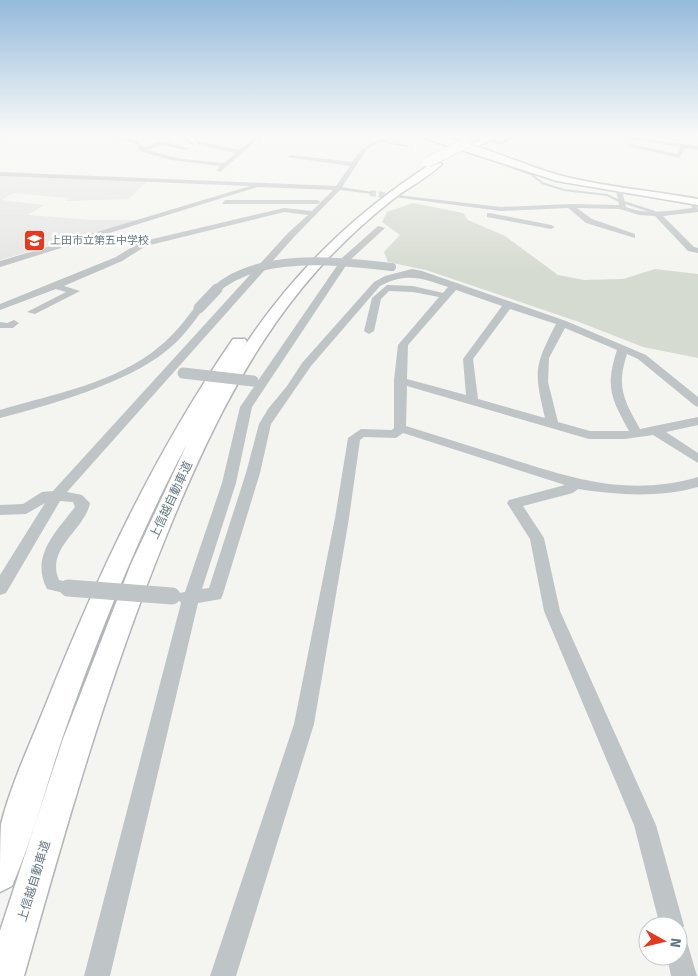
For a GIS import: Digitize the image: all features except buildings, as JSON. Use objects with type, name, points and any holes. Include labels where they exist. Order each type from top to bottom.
[{"type":"highway","name":"上信越自動車道","points":[[0,874],[96,615],[162,471],[216,376],[261,311],[304,260],[367,203],[406,180]]},
{"type":"highway","name":"上信越自動車道","points":[[5,976],[43,850],[122,616],[154,537],[208,423],[255,343],[319,260],[379,204],[411,180]]},
{"type":"highway","points":[[564,180],[696,205]]},
{"type":"street","points":[[141,180],[338,188],[370,193]]},
{"type":"street","points":[[203,182],[206,180]]},
{"type":"street","points":[[0,589],[57,495],[167,370],[312,212],[338,188],[343,180]]},
{"type":"street","points":[[0,264],[244,192],[259,184]]},
{"type":"street","points":[[619,190],[623,205],[628,210],[657,214],[696,205]]},
{"type":"street","points":[[406,198],[431,196],[515,204]]},
{"type":"street","points":[[397,197],[501,209],[623,205]]},
{"type":"street","points":[[406,198],[551,227]]},
{"type":"street","points":[[209,202],[317,202]]},
{"type":"street","points":[[570,206],[589,221],[632,236]]},
{"type":"street","points":[[3,306],[119,259],[143,244],[284,210],[312,212]]},
{"type":"street","points":[[657,214],[691,249],[698,251]]},
{"type":"street","points":[[97,976],[182,597],[229,483],[246,408],[257,382],[346,259],[381,228]]},
{"type":"street","points":[[0,414],[97,384],[133,368],[150,358],[182,330],[199,308],[229,280],[254,269],[296,263],[356,264],[419,273],[562,323],[623,349],[642,358],[698,403]]},
{"type":"street","points":[[0,510],[26,509],[47,496],[57,495],[77,498],[83,503],[82,508],[51,553],[46,565],[47,576],[53,585],[68,588],[182,597],[215,594],[253,473],[265,424],[274,409],[292,388],[306,365],[353,309],[377,284],[388,278],[419,273]]},
{"type":"street","points":[[32,312],[75,291],[55,286]]},
{"type":"street","points":[[223,976],[304,724],[342,518],[354,438],[361,433],[396,434],[400,428],[400,380],[403,345],[454,286]]},
{"type":"street","points":[[369,330],[377,298],[387,288],[413,289],[445,296]]},
{"type":"street","points":[[472,401],[468,360],[508,305]]},
{"type":"street","points":[[3,306],[32,312],[48,319]]},
{"type":"street","points":[[0,325],[9,326],[14,322]]},
{"type":"street","points":[[552,424],[542,382],[544,358],[562,323]]},
{"type":"street","points":[[182,330],[180,339],[157,365],[167,370],[183,373],[257,382]]},
{"type":"street","points":[[623,349],[614,374],[613,389],[636,434]]},
{"type":"street","points":[[400,380],[589,434],[636,434],[698,421]]},
{"type":"street","points":[[400,428],[575,484],[615,490],[648,490],[684,486],[698,482]]},
{"type":"street","points":[[655,431],[698,458]]},
{"type":"street","points":[[575,484],[568,490],[514,503],[537,538],[552,612],[581,674],[645,825],[669,916]]},
{"type":"shaded area","points":[[0,180],[147,181],[129,199],[66,201],[69,198],[13,193],[2,200],[44,205],[28,215],[92,220],[138,220],[0,260]]},
{"type":"shaded area","points":[[413,203],[463,213],[468,220],[505,236],[558,275],[584,280],[623,279],[655,269],[698,274],[698,358],[643,347],[579,322],[426,270],[388,262],[384,252],[400,235],[382,222],[387,212]]},
{"type":"waterway","points":[[538,180],[542,183],[564,190],[607,195],[623,203]]},
{"type":"waterway","points":[[620,201],[654,212]]},
{"type":"tunnel","points":[[370,193],[397,197]]},
{"type":"place","name":"上田市立第五中学校","points":[[34,240]]}]
